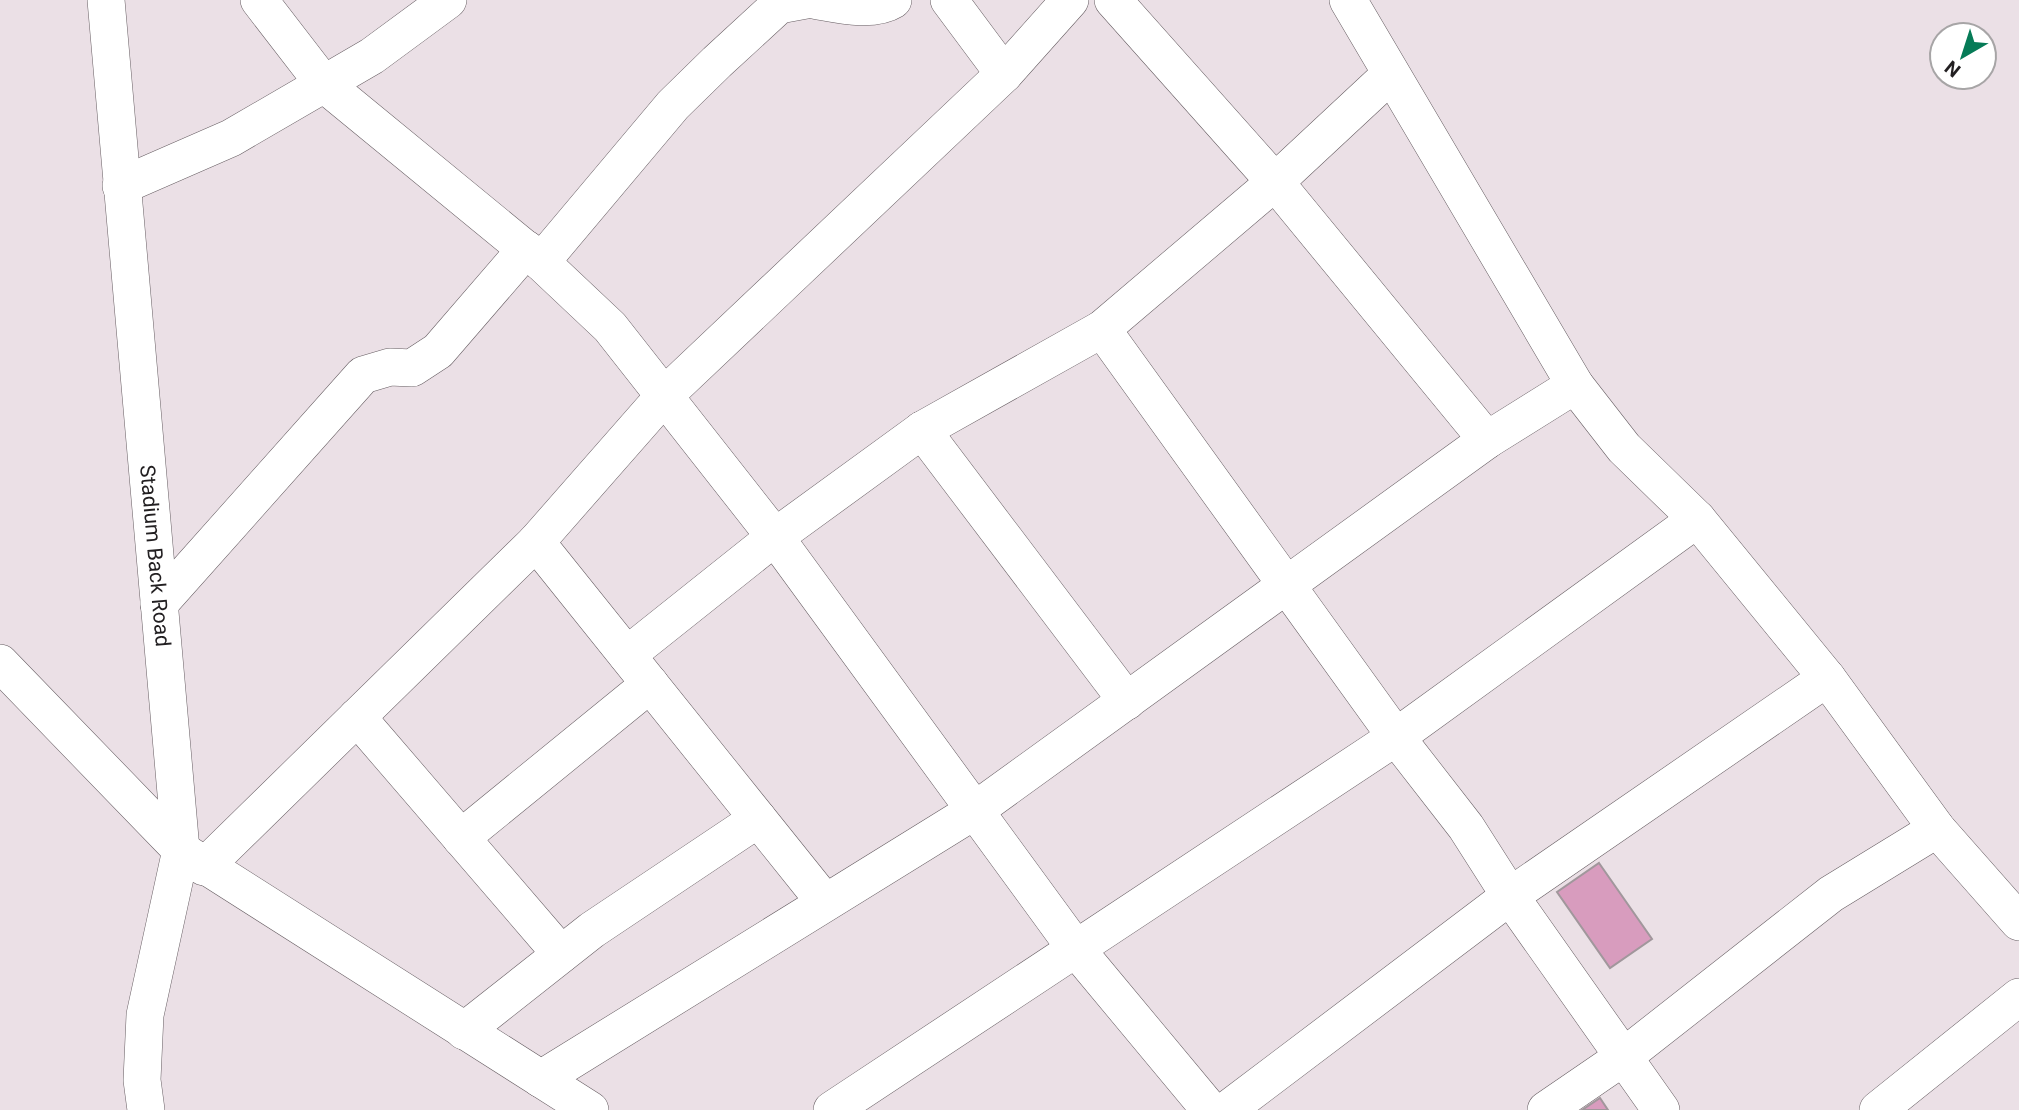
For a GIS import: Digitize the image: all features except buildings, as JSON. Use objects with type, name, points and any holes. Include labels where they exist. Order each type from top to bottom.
[{"type":"street","name":"Stadium Back Road","points":[[106,0],[159,604],[193,859],[145,1015],[142,1080],[146,1110]]},
{"type":"street","points":[[259,0],[323,83],[533,256],[610,327],[775,537],[1076,949],[1210,1110]]},
{"type":"street","points":[[121,186],[231,138],[372,56],[448,0]]},
{"type":"street","points":[[159,604],[363,375],[390,368],[412,368],[438,351],[533,256],[699,79],[779,5],[806,0]]},
{"type":"street","points":[[813,0],[850,6],[886,4],[893,0]]},
{"type":"street","points":[[949,0],[1004,74]]},
{"type":"street","points":[[193,859],[357,717],[536,542],[665,396],[1004,74],[1070,0]]},
{"type":"street","points":[[1113,0],[1275,182],[1487,440]]},
{"type":"street","points":[[1348,0],[1575,385],[1624,448],[1697,519],[1827,678],[1937,829],[2019,922]]},
{"type":"street","points":[[627,655],[775,537],[922,430],[1102,329],[1275,182],[1391,74]]},
{"type":"street","points":[[1102,329],[1396,737],[1466,827],[1510,896],[1661,1110]]},
{"type":"street","points":[[541,1079],[824,901],[974,811],[1487,440],[1575,385]]},
{"type":"street","points":[[922,430],[1127,701]]},
{"type":"street","points":[[832,1110],[1396,737],[1697,519]]},
{"type":"street","points":[[536,542],[824,901]]},
{"type":"street","points":[[0,663],[193,859],[590,1110]]},
{"type":"street","points":[[1227,1110],[1510,896],[1827,678]]},
{"type":"street","points":[[461,838],[650,684]]},
{"type":"street","points":[[357,717],[561,954]]},
{"type":"street","points":[[464,1031],[592,930],[758,819]]},
{"type":"street","points":[[1546,1110],[1622,1058],[1832,894],[1937,829]]},
{"type":"street","points":[[1878,1110],[2019,997]]}]
